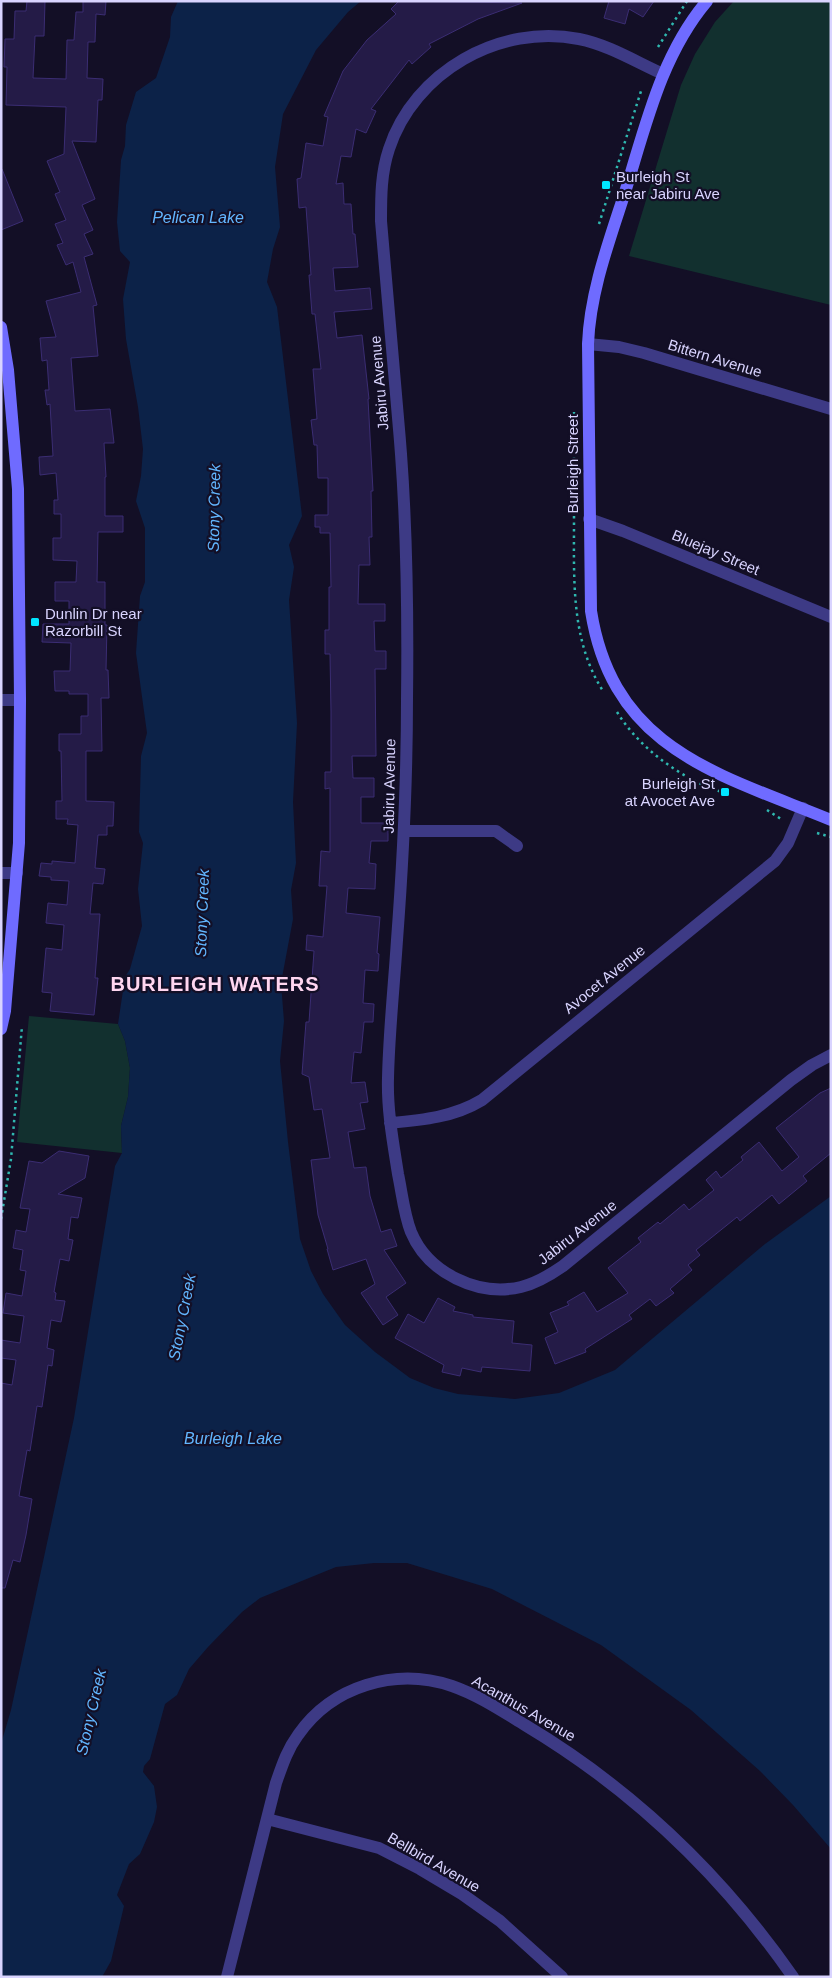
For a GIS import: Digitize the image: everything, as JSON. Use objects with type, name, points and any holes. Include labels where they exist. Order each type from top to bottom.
[{"type":"street","name":"Burleigh Street","points":[[707,1],[678,44],[663,74],[609,240],[594,301],[588,344],[591,611],[595,636],[603,661],[636,715],[655,734],[689,759],[724,776],[831,820]]},
{"type":"street","name":"Jabiru Avenue","points":[[663,74],[604,46],[579,39],[552,36],[526,37],[500,43],[475,52],[452,65],[432,82],[414,102],[400,124],[389,149],[383,174],[380,194],[404,507],[408,702],[405,830],[388,1080],[390,1122],[404,1206],[410,1230],[424,1253],[446,1274],[462,1282],[492,1289],[519,1288],[551,1275],[791,1080],[812,1065],[831,1055]]},
{"type":"street","points":[[1,327],[8,370],[18,490],[20,700],[20,826],[5,1011],[1,1029]]},
{"type":"street","name":"Bittern Avenue","points":[[588,344],[619,346],[831,409]]},
{"type":"street","name":"Bluejay Street","points":[[589,519],[623,531],[831,617]]},
{"type":"street","points":[[1,700],[20,700]]},
{"type":"street","name":"Avocet Avenue","points":[[390,1122],[460,1112],[482,1100],[775,861],[788,843],[803,808]]},
{"type":"street","points":[[405,830],[496,831],[517,846]]},
{"type":"street","points":[[1,873],[17,873]]},
{"type":"street","name":"Acanthus Avenue","points":[[227,1977],[276,1783],[287,1753],[310,1720],[343,1693],[387,1679],[408,1678],[451,1686],[488,1703],[547,1738],[600,1775],[636,1803],[684,1848],[736,1903],[768,1941],[793,1977]]},
{"type":"street","name":"Bellbird Avenue","points":[[267,1818],[380,1848],[412,1865],[462,1894],[500,1921],[562,1977]]},
{"type":"path","points":[[658,47],[687,1]]},
{"type":"path","points":[[598,227],[642,88]]},
{"type":"path","points":[[574,405],[574,575],[576,617],[582,644],[595,678],[604,693]]},
{"type":"path","points":[[613,707],[634,736],[660,758],[694,780],[730,795]]},
{"type":"path","points":[[766,810],[782,819]]},
{"type":"path","points":[[817,832],[831,837]]},
{"type":"path","points":[[1,1219],[11,1159],[22,1026]]},
{"type":"green space","points":[[734,1],[831,1],[831,305],[629,256],[681,85],[695,54],[715,22]]},
{"type":"green space","points":[[29,1016],[118,1024],[125,1041],[130,1068],[128,1097],[121,1126],[122,1153],[17,1142]]},
{"type":"water","name":"Burleigh Lake","points":[[178,1],[361,1],[348,12],[316,50],[283,114],[275,167],[280,227],[273,249],[267,282],[277,307],[302,516],[289,545],[294,567],[289,600],[297,723],[293,802],[296,863],[291,890],[293,919],[281,983],[284,1021],[280,1061],[300,1239],[311,1271],[323,1294],[345,1325],[375,1352],[410,1378],[434,1388],[458,1394],[515,1399],[559,1393],[615,1370],[765,1244],[831,1196],[831,1849],[793,1805],[760,1771],[691,1710],[601,1645],[492,1589],[407,1563],[374,1563],[336,1567],[260,1598],[242,1612],[189,1669],[177,1695],[165,1704],[150,1759],[144,1766],[143,1772],[154,1786],[157,1807],[154,1822],[140,1854],[129,1864],[117,1895],[124,1906],[111,1961],[102,1977],[1,1977],[1,1744],[11,1710],[74,1418],[115,1166],[122,1153],[121,1126],[128,1097],[130,1068],[125,1041],[118,1024],[125,977],[130,969],[142,926],[138,889],[143,843],[139,832],[141,756],[147,733],[136,653],[140,596],[145,582],[145,528],[136,501],[141,476],[143,449],[126,339],[123,299],[130,262],[120,251],[117,222],[121,160],[125,146],[126,125],[136,92],[156,78],[170,37],[171,17]]},
{"type":"building","points":[[27,1],[45,1],[44,36],[35,36],[33,78],[66,79],[67,40],[74,40],[76,12],[83,12],[83,1],[106,1],[105,15],[96,14],[95,42],[88,42],[87,78],[103,79],[102,100],[98,100],[96,142],[72,141],[95,199],[82,205],[93,230],[84,234],[93,254],[84,257],[97,305],[93,306],[98,356],[71,358],[75,411],[110,409],[114,443],[104,443],[106,477],[105,516],[123,516],[123,532],[98,532],[97,582],[105,582],[105,625],[107,625],[106,670],[108,670],[109,698],[101,698],[102,751],[86,751],[86,801],[114,802],[113,826],[107,826],[107,835],[98,835],[95,868],[105,869],[103,884],[93,883],[90,914],[100,914],[95,978],[98,978],[94,1015],[50,1011],[52,993],[42,992],[46,948],[62,950],[64,925],[46,923],[48,903],[67,905],[69,881],[51,880],[51,877],[39,876],[41,863],[52,864],[52,861],[75,863],[78,825],[67,824],[68,819],[56,819],[56,801],[62,801],[59,734],[81,734],[81,716],[88,716],[88,694],[69,694],[69,691],[55,691],[54,671],[70,671],[71,643],[42,642],[43,624],[69,624],[69,601],[55,601],[55,582],[76,582],[77,561],[53,560],[53,538],[61,538],[61,514],[54,514],[54,500],[58,500],[56,473],[40,475],[39,457],[53,456],[50,404],[47,405],[45,390],[49,390],[47,360],[42,361],[40,338],[56,337],[46,301],[81,292],[73,262],[66,265],[57,245],[63,243],[55,224],[66,220],[55,194],[60,192],[47,161],[64,154],[66,107],[6,105],[7,67],[4,67],[5,39],[14,39],[15,11],[26,11]]},
{"type":"building","points":[[399,1],[522,3],[478,19],[429,44],[431,47],[412,64],[409,60],[371,109],[376,111],[366,133],[356,129],[351,157],[341,156],[336,184],[343,183],[344,204],[351,204],[358,267],[333,268],[335,291],[370,288],[372,309],[334,312],[337,338],[362,335],[369,399],[373,491],[371,491],[372,537],[369,537],[370,565],[359,565],[358,604],[385,604],[385,621],[374,621],[375,651],[386,651],[386,669],[375,669],[376,756],[352,756],[353,778],[374,778],[374,797],[361,797],[361,823],[388,823],[388,841],[371,841],[369,863],[376,864],[375,889],[348,888],[346,913],[380,917],[377,953],[379,954],[378,971],[365,970],[363,1003],[374,1004],[373,1022],[364,1022],[361,1053],[354,1052],[351,1083],[365,1082],[368,1102],[360,1103],[365,1129],[348,1132],[354,1168],[366,1167],[370,1196],[381,1232],[391,1229],[397,1246],[384,1250],[406,1283],[386,1297],[398,1315],[383,1325],[361,1293],[375,1284],[366,1259],[333,1270],[318,1215],[311,1160],[330,1158],[322,1109],[314,1110],[309,1077],[302,1074],[306,1022],[309,1022],[314,951],[306,950],[307,935],[323,937],[327,886],[319,886],[321,851],[330,852],[330,788],[325,789],[325,772],[331,772],[330,654],[325,654],[325,630],[329,630],[329,587],[331,587],[330,533],[320,533],[320,527],[315,527],[315,515],[328,515],[328,478],[318,478],[317,445],[314,445],[311,420],[317,419],[313,369],[321,369],[315,314],[312,314],[306,207],[299,208],[297,179],[301,178],[306,143],[323,146],[328,117],[324,116],[343,71],[367,40],[396,14],[391,9]]},
{"type":"building","points":[[609,1],[654,1],[643,17],[629,9],[625,24],[604,18]]},
{"type":"building","points":[[1,170],[23,221],[1,230]]},
{"type":"building","points":[[831,1088],[831,1153],[803,1176],[807,1181],[779,1204],[772,1195],[740,1221],[737,1217],[696,1250],[700,1255],[688,1265],[692,1270],[670,1289],[674,1293],[656,1306],[650,1299],[629,1315],[632,1319],[585,1349],[586,1352],[555,1364],[545,1338],[558,1332],[550,1313],[569,1305],[567,1302],[584,1292],[597,1312],[628,1293],[608,1268],[641,1242],[638,1238],[658,1222],[660,1224],[684,1204],[689,1210],[714,1190],[706,1180],[716,1171],[721,1178],[743,1160],[741,1157],[759,1142],[782,1171],[799,1157],[776,1128],[820,1093]]},
{"type":"building","points":[[59,1151],[89,1156],[85,1178],[58,1194],[82,1198],[78,1218],[71,1217],[68,1239],[73,1240],[69,1261],[60,1259],[54,1292],[56,1293],[55,1300],[65,1301],[61,1322],[51,1320],[47,1348],[54,1350],[52,1366],[48,1365],[42,1407],[37,1406],[30,1451],[27,1450],[19,1496],[32,1499],[26,1535],[20,1562],[13,1560],[5,1588],[1,1588],[1,1383],[12,1385],[16,1360],[1,1358],[1,1340],[20,1343],[24,1316],[3,1313],[6,1293],[22,1296],[26,1271],[20,1270],[23,1250],[13,1248],[16,1230],[26,1232],[30,1209],[20,1208],[29,1161],[42,1163]]},
{"type":"building","points":[[438,1298],[455,1307],[453,1311],[473,1315],[473,1317],[514,1321],[512,1343],[532,1345],[530,1371],[482,1367],[481,1372],[462,1368],[460,1376],[442,1372],[444,1365],[395,1338],[408,1314],[424,1323]]},
{"type":"place","name":"Burleigh St near Jabiru Ave","points":[[606,185]]},
{"type":"place","name":"Dunlin Dr near Razorbill St","points":[[35,622]]},
{"type":"place","name":"Burleigh St at Avocet Ave","points":[[725,792]]},
{"type":"district","name":"BURLEIGH WATERS","points":[[215,984]]},
{"type":"water label","name":"Pelican Lake","points":[[198,217]]},
{"type":"water label","name":"Stony Creek","points":[[214,508]]},
{"type":"water label","name":"Stony Creek","points":[[202,913]]},
{"type":"water label","name":"Stony Creek","points":[[182,1317]]},
{"type":"water label","name":"Stony Creek","points":[[91,1712]]}]
